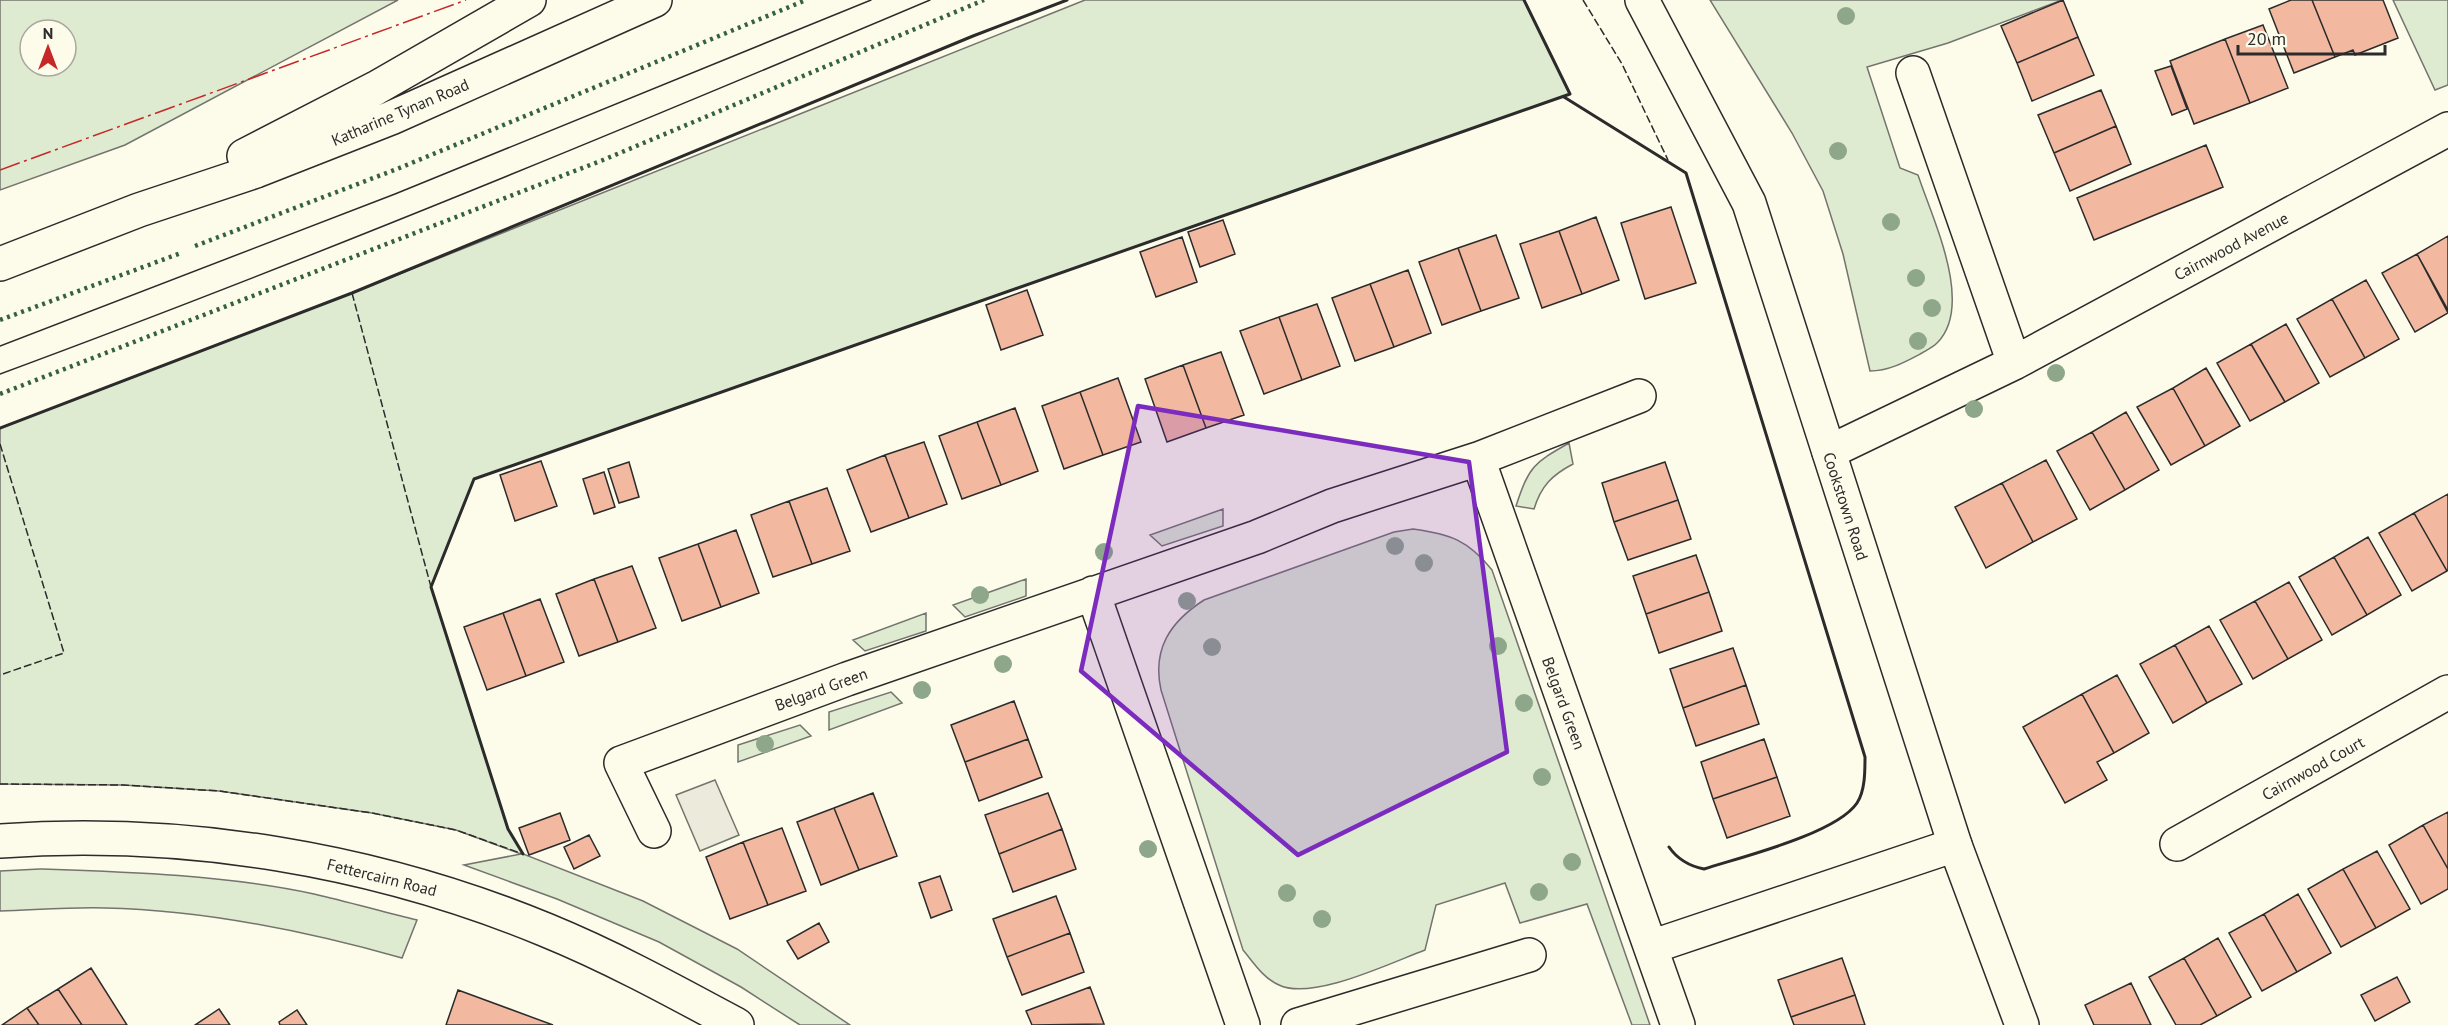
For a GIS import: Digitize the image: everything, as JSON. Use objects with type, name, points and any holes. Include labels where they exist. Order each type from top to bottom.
[{"type":"street","name":"Katharine Tynan Road","points":[[139,210],[376,88],[529,0]]},
{"type":"street","name":"Katharine Tynan Road","points":[[0,264],[139,210],[256,171],[392,118],[655,0]]},
{"type":"street","name":"Cookstown Road","points":[[1642,0],[1749,203],[1954,845],[2022,1025]]},
{"type":"street","points":[[1913,73],[2014,363]]},
{"type":"street","name":"Cairnwood Avenue","points":[[1829,452],[2014,363],[2448,129]]},
{"type":"street","name":"Belgard Green","points":[[654,831],[621,763],[847,679],[1257,537],[1332,506],[1478,459],[1640,396]]},
{"type":"street","name":"Belgard Green","points":[[1478,459],[1678,1025]]},
{"type":"street","points":[[1093,593],[1243,1025]]},
{"type":"street","name":"Cairnwood Court","points":[[2177,844],[2448,692]]},
{"type":"street","name":"Fettercairn Road","points":[[0,841],[171,840],[290,854],[433,889],[545,929],[605,956],[737,1025]]},
{"type":"street","points":[[1651,947],[1954,845]]},
{"type":"street","points":[[1298,1025],[1529,955]]},
{"type":"highlighted area","points":[[1138,406],[1469,462],[1507,752],[1298,855],[1081,671]]},
{"type":"green space","points":[[0,0],[398,0],[125,145],[0,190]]},
{"type":"green space","points":[[1085,0],[1524,0],[1570,94],[474,479],[431,587],[508,829],[523,854],[643,901],[737,949],[850,1025],[800,1025],[741,987],[659,942],[557,899],[464,865],[521,854],[456,830],[372,813],[219,791],[123,785],[0,784],[0,428],[352,293]]},
{"type":"green space","points":[[1710,0],[2062,0],[1948,43],[1867,67],[1900,168],[1918,175],[1947,261],[1952,307],[1948,327],[1937,343],[1930,348],[1897,365],[1870,371],[1843,254],[1823,191],[1792,133]]},
{"type":"green space","points":[[2393,0],[2448,0],[2448,85],[2435,90]]},
{"type":"green space","points":[[1569,443],[1573,464],[1548,482],[1534,509],[1516,506],[1525,482],[1534,467]]},
{"type":"green space","points":[[1223,509],[1223,526],[1162,546],[1150,535]]},
{"type":"green space","points":[[1413,529],[1438,533],[1457,540],[1475,552],[1492,570],[1650,1025],[1632,1025],[1587,904],[1520,923],[1505,883],[1436,905],[1425,950],[1372,971],[1330,984],[1293,989],[1279,985],[1263,974],[1243,950],[1161,690],[1159,662],[1166,638],[1182,618],[1204,600],[1394,532]]},
{"type":"green space","points":[[1026,579],[1026,596],[965,617],[953,605]]},
{"type":"green space","points":[[926,613],[926,631],[865,651],[853,640]]},
{"type":"green space","points":[[891,692],[902,703],[829,730],[829,712]]},
{"type":"green space","points":[[800,725],[811,736],[738,762],[738,745]]},
{"type":"green space","points":[[40,869],[143,873],[246,882],[314,894],[417,920],[402,958],[292,931],[180,913],[92,908],[0,911],[0,871]]},
{"type":"shaded area","points":[[715,780],[739,835],[700,851],[676,795]]},
{"type":"building","points":[[2063,0],[2078,37],[2017,63],[2001,26]]},
{"type":"building","points":[[2291,0],[2312,0],[2335,57],[2294,73],[2269,9]]},
{"type":"building","points":[[2312,0],[2383,0],[2398,38],[2355,55],[2353,50],[2335,57]]},
{"type":"building","points":[[2263,25],[2288,88],[2250,103],[2225,39]]},
{"type":"building","points":[[2078,37],[2094,75],[2032,101],[2017,63]]},
{"type":"building","points":[[2225,39],[2250,103],[2194,124],[2170,61]]},
{"type":"building","points":[[2171,66],[2187,109],[2172,115],[2155,71]]},
{"type":"building","points":[[2101,90],[2116,126],[2054,153],[2038,115]]},
{"type":"building","points":[[2116,126],[2131,164],[2070,191],[2054,153]]},
{"type":"building","points":[[2206,145],[2223,187],[2094,240],[2077,198]]},
{"type":"building","points":[[1671,207],[1696,283],[1645,299],[1621,223]]},
{"type":"building","points":[[1596,217],[1619,280],[1582,294],[1559,231]]},
{"type":"building","points":[[1223,220],[1235,254],[1200,267],[1188,232]]},
{"type":"building","points":[[1559,231],[1582,294],[1542,308],[1520,244]]},
{"type":"building","points":[[1496,235],[1519,298],[1481,311],[1458,248]]},
{"type":"building","points":[[2448,236],[2448,310],[2417,254]]},
{"type":"building","points":[[1182,237],[1197,282],[1156,297],[1140,252]]},
{"type":"building","points":[[1458,248],[1481,311],[1442,325],[1419,262]]},
{"type":"building","points":[[2417,254],[2448,313],[2415,332],[2382,273]]},
{"type":"building","points":[[1408,270],[1431,333],[1394,347],[1370,284]]},
{"type":"building","points":[[2366,280],[2399,339],[2365,358],[2332,299]]},
{"type":"building","points":[[1370,284],[1394,347],[1355,361],[1332,298]]},
{"type":"building","points":[[1027,290],[1043,335],[1001,350],[986,305]]},
{"type":"building","points":[[2332,299],[2365,358],[2330,377],[2297,319]]},
{"type":"building","points":[[1317,304],[1340,366],[1302,380],[1279,317]]},
{"type":"building","points":[[1279,317],[1302,380],[1264,394],[1240,331]]},
{"type":"building","points":[[2286,324],[2319,383],[2285,402],[2251,344]]},
{"type":"building","points":[[2251,344],[2285,402],[2250,421],[2217,363]]},
{"type":"building","points":[[1221,352],[1244,415],[1206,428],[1183,365]]},
{"type":"building","points":[[1183,365],[1206,428],[1167,442],[1145,379]]},
{"type":"building","points":[[2206,368],[2240,426],[2205,446],[2173,388]]},
{"type":"building","points":[[1118,378],[1141,442],[1103,455],[1080,392]]},
{"type":"building","points":[[2173,388],[2205,446],[2171,465],[2137,407]]},
{"type":"building","points":[[1080,392],[1103,455],[1064,469],[1042,406]]},
{"type":"building","points":[[1015,408],[1038,471],[1001,485],[977,422]]},
{"type":"building","points":[[2126,412],[2159,470],[2125,490],[2092,432]]},
{"type":"building","points":[[977,422],[1001,485],[962,499],[939,436]]},
{"type":"building","points":[[2092,432],[2125,490],[2090,510],[2057,451]]},
{"type":"building","points":[[924,442],[947,504],[909,518],[885,455]]},
{"type":"building","points":[[885,455],[909,518],[871,532],[847,470]]},
{"type":"building","points":[[2046,460],[2077,519],[2033,542],[2002,483]]},
{"type":"building","points":[[541,461],[557,506],[515,521],[500,475]]},
{"type":"building","points":[[629,462],[639,497],[619,503],[608,469]]},
{"type":"building","points":[[1665,462],[1678,500],[1614,522],[1602,483]]},
{"type":"building","points":[[604,472],[615,507],[594,514],[583,479]]},
{"type":"building","points":[[2002,483],[2033,542],[1986,568],[1955,507]]},
{"type":"building","points":[[827,488],[850,551],[812,564],[789,501]]},
{"type":"building","points":[[2448,494],[2448,570],[2447,571],[2414,513]]},
{"type":"building","points":[[1678,500],[1691,539],[1628,560],[1614,522]]},
{"type":"building","points":[[789,501],[812,564],[773,577],[751,515]]},
{"type":"building","points":[[2414,513],[2447,571],[2412,591],[2379,533]]},
{"type":"building","points":[[736,530],[759,593],[721,607],[698,544]]},
{"type":"building","points":[[2368,537],[2401,595],[2367,615],[2334,557]]},
{"type":"building","points":[[698,544],[721,607],[682,621],[659,558]]},
{"type":"building","points":[[1696,555],[1709,592],[1646,614],[1633,576]]},
{"type":"building","points":[[2334,557],[2367,615],[2332,635],[2299,577]]},
{"type":"building","points":[[632,566],[656,628],[618,642],[594,579]]},
{"type":"building","points":[[594,579],[618,642],[579,656],[556,594]]},
{"type":"building","points":[[2289,582],[2322,640],[2288,659],[2255,601]]},
{"type":"building","points":[[1709,592],[1722,631],[1659,653],[1646,614]]},
{"type":"building","points":[[540,599],[564,662],[526,676],[503,613]]},
{"type":"building","points":[[2255,601],[2288,659],[2253,679],[2220,620]]},
{"type":"building","points":[[503,613],[526,676],[487,690],[464,627]]},
{"type":"building","points":[[2209,626],[2242,684],[2207,703],[2175,645]]},
{"type":"building","points":[[2175,645],[2207,703],[2173,723],[2140,664]]},
{"type":"building","points":[[1733,648],[1746,685],[1683,708],[1670,669]]},
{"type":"building","points":[[2117,675],[2149,733],[2114,753],[2082,694]]},
{"type":"building","points":[[1746,685],[1759,724],[1696,746],[1683,708]]},
{"type":"building","points":[[2082,694],[2114,753],[2097,762],[2107,780],[2065,803],[2023,727]]},
{"type":"building","points":[[1014,701],[1028,739],[965,762],[951,725]]},
{"type":"building","points":[[1028,739],[1042,777],[979,801],[965,762]]},
{"type":"building","points":[[1764,739],[1777,777],[1713,799],[1701,762]]},
{"type":"building","points":[[1777,777],[1790,816],[1727,838],[1713,799]]},
{"type":"building","points":[[873,793],[897,856],[859,870],[834,808]]},
{"type":"building","points":[[1048,793],[1062,829],[999,854],[985,815]]},
{"type":"building","points":[[834,808],[859,870],[821,885],[797,822]]},
{"type":"building","points":[[2448,812],[2448,869],[2423,825]]},
{"type":"building","points":[[560,813],[570,840],[529,855],[519,828]]},
{"type":"building","points":[[2423,825],[2448,869],[2448,889],[2421,904],[2389,845]]},
{"type":"building","points":[[782,828],[806,891],[768,905],[743,842]]},
{"type":"building","points":[[1062,829],[1076,869],[1013,892],[999,854]]},
{"type":"building","points":[[589,835],[600,856],[574,869],[564,847]]},
{"type":"building","points":[[743,842],[768,905],[730,919],[706,857]]},
{"type":"building","points":[[2377,851],[2410,909],[2376,928],[2343,869]]},
{"type":"building","points":[[2343,869],[2376,928],[2341,947],[2308,889]]},
{"type":"building","points":[[940,876],[952,910],[931,918],[919,883]]},
{"type":"building","points":[[2298,894],[2331,953],[2297,972],[2264,914]]},
{"type":"building","points":[[1056,896],[1070,933],[1007,957],[993,919]]},
{"type":"building","points":[[2264,914],[2297,972],[2262,991],[2229,933]]},
{"type":"building","points":[[819,923],[829,942],[798,959],[787,941]]},
{"type":"building","points":[[1070,933],[1084,972],[1022,995],[1007,957]]},
{"type":"building","points":[[2218,938],[2251,997],[2217,1016],[2184,958]]},
{"type":"building","points":[[1842,958],[1855,995],[1791,1017],[1778,980]]},
{"type":"building","points":[[2184,958],[2217,1016],[2200,1025],[2176,1025],[2149,977]]},
{"type":"building","points":[[91,968],[127,1025],[82,1025],[58,989]]},
{"type":"building","points":[[2397,977],[2410,1002],[2375,1021],[2361,995]]},
{"type":"building","points":[[2131,983],[2151,1025],[2094,1025],[2085,1005]]},
{"type":"building","points":[[1090,987],[1104,1024],[1032,1025],[1026,1011]]},
{"type":"building","points":[[58,989],[82,1025],[39,1025],[27,1008]]},
{"type":"building","points":[[458,990],[553,1025],[446,1025]]},
{"type":"building","points":[[1855,995],[1865,1025],[1794,1025],[1791,1017]]},
{"type":"building","points":[[27,1008],[39,1025],[2,1025]]},
{"type":"building","points":[[219,1009],[230,1025],[195,1025]]},
{"type":"building","points":[[297,1010],[307,1025],[280,1025],[279,1022]]},
{"type":"tram line","points":[[0,346],[395,194],[871,0]]},
{"type":"tram line","points":[[0,374],[234,285],[467,192],[930,0]]},
{"type":"hedge","points":[[195,246],[397,169],[806,0]]},
{"type":"hedge","points":[[0,394],[603,160],[984,0]]},
{"type":"hedge","points":[[0,320],[181,253]]},
{"type":"fence","points":[[1583,0],[1622,64],[1668,160]]},
{"type":"fence","points":[[352,293],[431,587]]},
{"type":"fence","points":[[0,444],[64,653],[0,675]]},
{"type":"fence","points":[[0,784],[123,785],[219,791],[372,813],[456,830],[523,854]]},
{"type":"wall","points":[[0,428],[352,293],[973,36],[1067,0]]},
{"type":"wall","points":[[523,854],[508,829],[431,587],[474,479],[1570,94],[1524,0]]},
{"type":"wall","points":[[1564,97],[1686,173],[1865,757],[1865,775],[1860,798],[1846,814],[1829,825],[1786,843],[1704,869],[1684,862],[1669,847]]},
{"type":"power","points":[[0,170],[466,0]]}]
